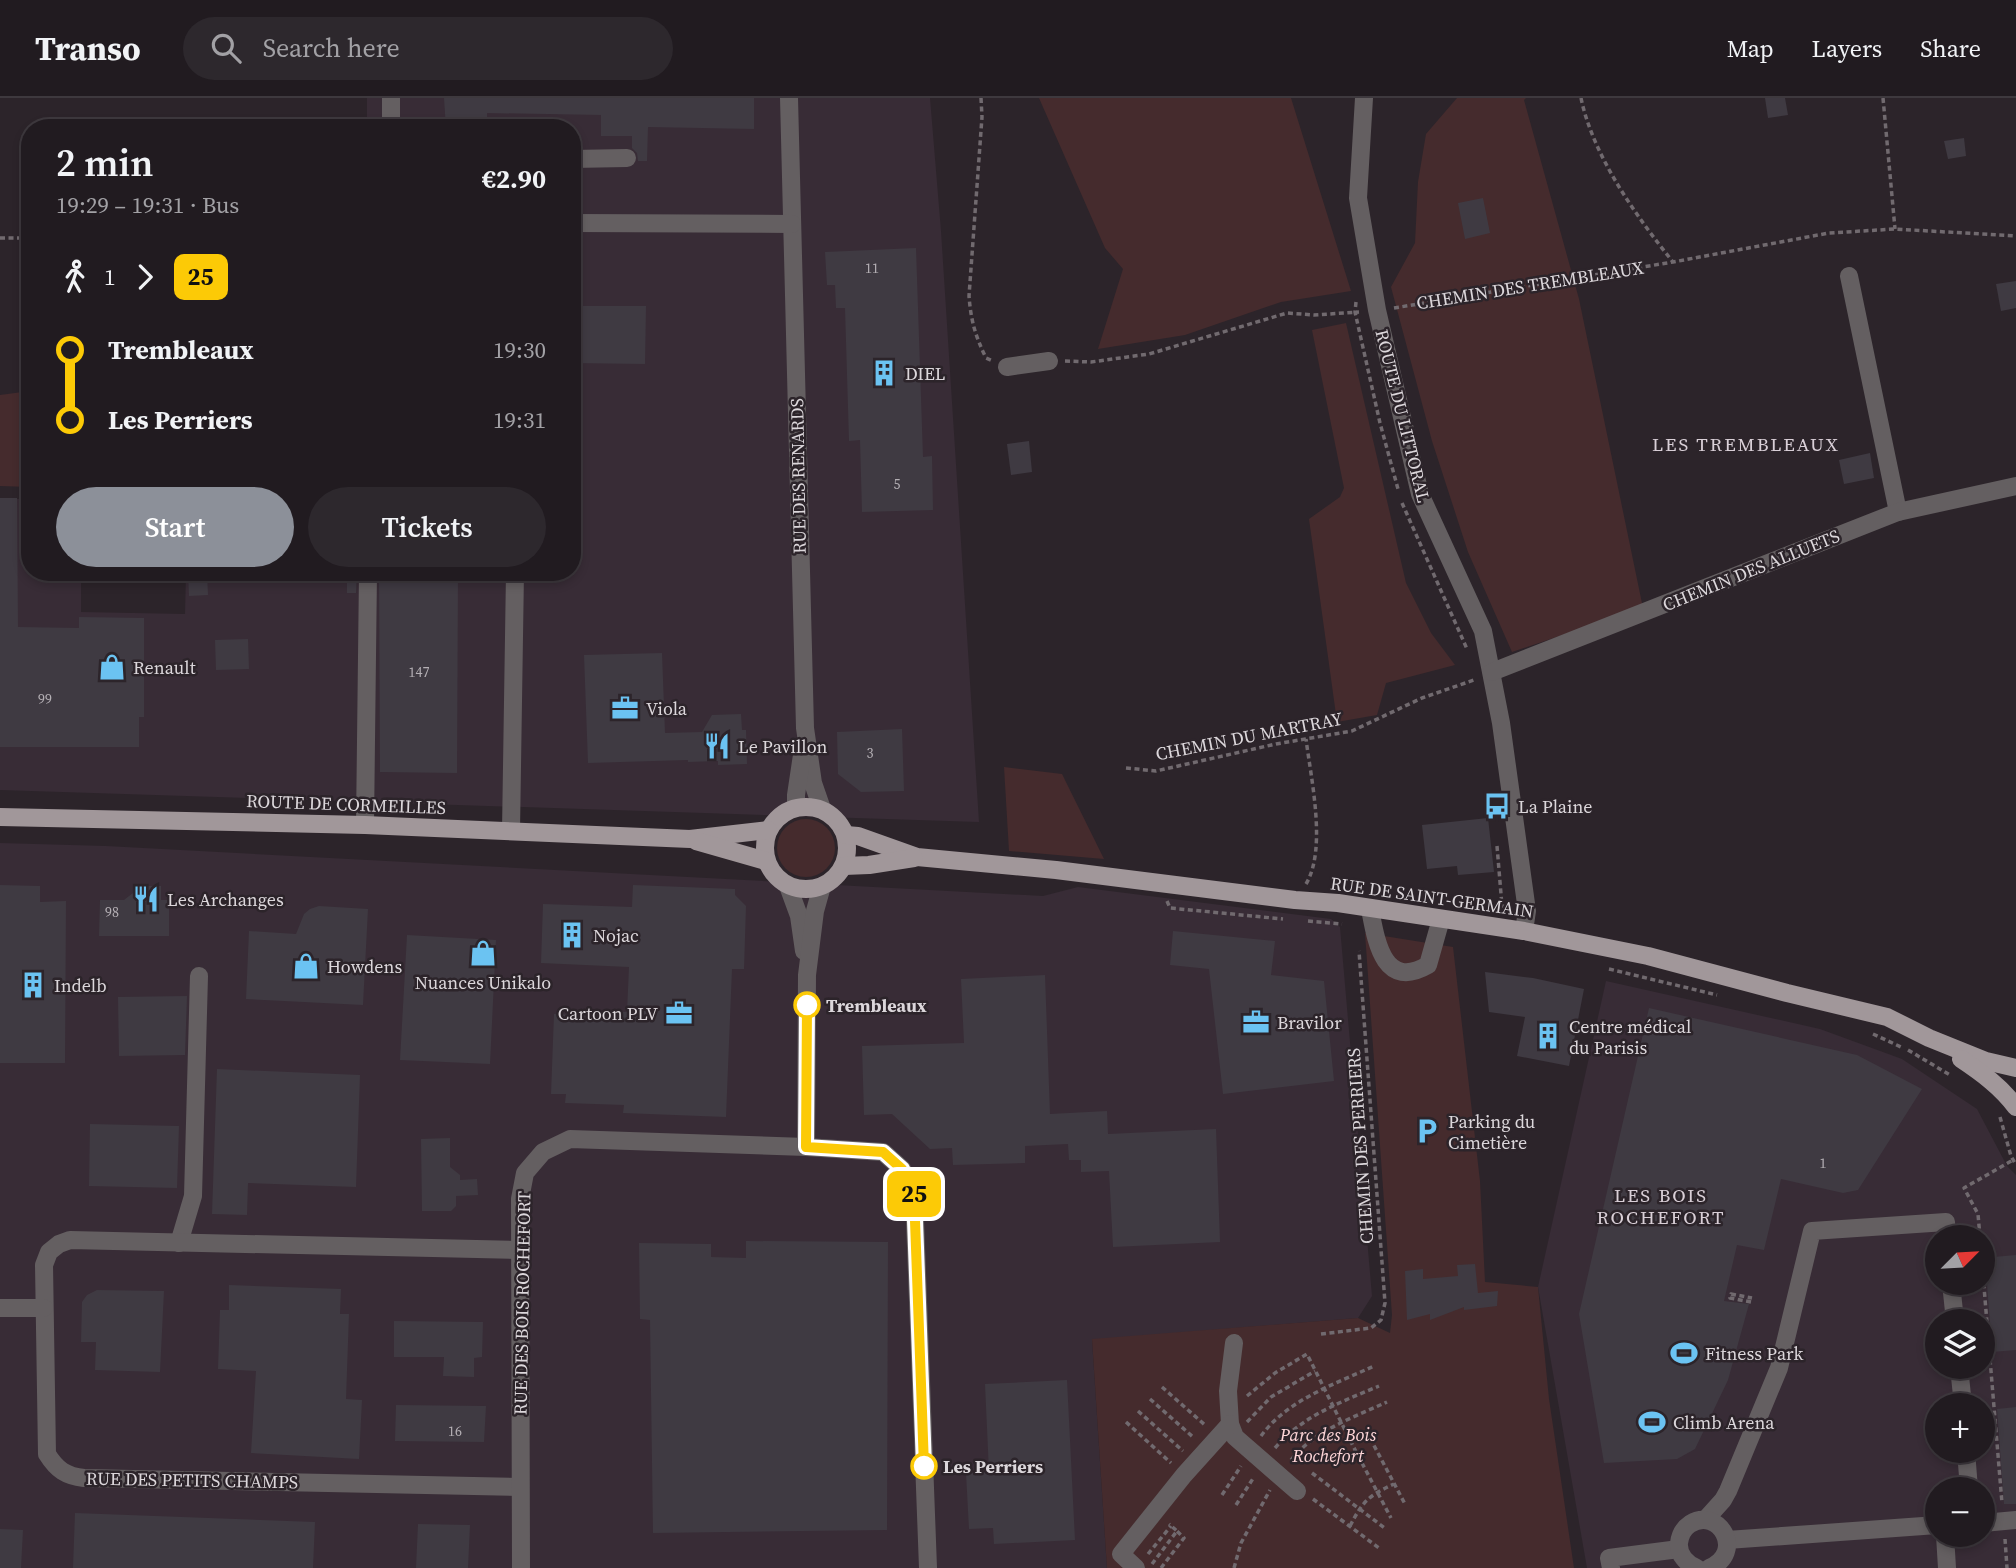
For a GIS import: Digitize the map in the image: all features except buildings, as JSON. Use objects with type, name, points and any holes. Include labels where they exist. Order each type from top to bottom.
[{"type":"main road","points":[[809,806],[822,809],[832,816],[846,835],[844,866],[832,880],[822,886],[800,889],[788,886],[771,872],[766,861],[764,845],[768,830],[785,811],[809,806]]},
{"type":"main road","name":"ROUTE DE CORMEILLES","points":[[0,817],[365,825],[690,839],[768,830]]},
{"type":"main road","name":"RUE DE SAINT-GERMAIN","points":[[846,835],[859,836],[917,857],[1056,870],[1338,903],[1524,931],[1648,956],[1887,1017],[1929,1038],[1986,1060],[2016,1068]]},
{"type":"main road","name":"ROUTE DE CORMEILLES","points":[[690,839],[766,861]]},
{"type":"main road","name":"RUE DE SAINT-GERMAIN","points":[[844,866],[917,857]]},
{"type":"main road","name":"RUE DE SAINT-GERMAIN","points":[[1929,1038],[1984,1074],[2000,1089],[2008,1110]]},
{"type":"street","points":[[391,98],[391,119]]},
{"type":"street","name":"RUE DES RENARDS","points":[[789,98],[805,727],[813,783],[822,809]]},
{"type":"street","name":"ROUTE DU LITTORAL","points":[[1364,98],[1358,198],[1377,310],[1420,494],[1483,631],[1501,723],[1527,911],[1524,931]]},
{"type":"street","points":[[581,159],[627,158]]},
{"type":"street","points":[[581,223],[792,224]]},
{"type":"street","points":[[1849,276],[1898,512]]},
{"type":"street","points":[[1007,367],[1049,361]]},
{"type":"street","name":"CHEMIN DES ALLUETS","points":[[1492,672],[1898,512],[2016,486]]},
{"type":"street","points":[[365,825],[368,581]]},
{"type":"street","points":[[511,831],[515,581]]},
{"type":"street","name":"RUE DES RENARDS","points":[[796,807],[805,727]]},
{"type":"street","points":[[788,886],[799,916],[807,975]]},
{"type":"street","points":[[806,1147],[807,975],[815,911],[822,886]]},
{"type":"street","points":[[1370,909],[1366,927],[1385,962],[1398,971],[1410,972],[1428,965],[1441,919]]},
{"type":"street","points":[[179,1243],[193,1196],[199,976]]},
{"type":"street","name":"RUE DES BOIS ROCHEFORT","points":[[521,1568],[520,1199],[525,1174],[543,1152],[570,1139],[883,1152],[902,1169],[914,1193],[928,1568]]},
{"type":"street","points":[[1705,1520],[1728,1491],[1779,1368],[1812,1231],[1946,1222],[1946,1225]]},
{"type":"street","name":"RUE DES PETITS CHAMPS","points":[[520,1250],[70,1240],[49,1252],[44,1265],[47,1454],[53,1465],[70,1476],[520,1487]]},
{"type":"street","points":[[0,1308],[44,1308]]},
{"type":"street","points":[[1141,1563],[1121,1554],[1155,1510],[1214,1443],[1228,1391],[1234,1343]]},
{"type":"street","points":[[1214,1443],[1257,1457],[1303,1494]]},
{"type":"street","points":[[1696,1568],[1688,1563],[1679,1549],[1681,1534],[1691,1523],[1705,1520],[1719,1526],[1727,1540],[1724,1557],[1709,1568]]},
{"type":"street","points":[[1727,1540],[1925,1526]]},
{"type":"street","points":[[1946,1547],[1947,1568]]},
{"type":"street","points":[[1611,1568],[1609,1558],[1679,1549]]},
{"type":"path","points":[[981,98],[982,117],[969,296],[971,322],[986,358],[1007,367]]},
{"type":"path","points":[[1581,98],[1585,117],[1615,180],[1642,223],[1673,262]]},
{"type":"path","points":[[1883,98],[1895,229]]},
{"type":"path","name":"CHEMIN DES TREMBLEAUX","points":[[1049,361],[1091,362],[1149,355],[1287,313],[1314,315],[1377,310],[1673,262],[1829,233],[1895,229],[2016,236]]},
{"type":"path","points":[[0,238],[21,238]]},
{"type":"path","name":"CHEMIN DU MARTRAY","points":[[1126,768],[1156,771],[1352,731],[1422,698],[1492,672]]},
{"type":"path","points":[[1295,900],[1310,877],[1316,858],[1317,828],[1306,739]]},
{"type":"path","points":[[1160,883],[1170,908],[1285,919]]},
{"type":"path","points":[[1298,920],[1366,927]]},
{"type":"path","name":"CHEMIN DES PERRIERS","points":[[1321,1334],[1370,1328],[1381,1320],[1385,1303],[1366,927]]},
{"type":"path","points":[[1599,966],[1722,997]]},
{"type":"path","points":[[1871,1033],[1906,1049],[1957,1080]]},
{"type":"path","points":[[1979,1225],[1978,1214],[1964,1188],[2015,1162],[2004,1135],[2008,1110]]},
{"type":"path","points":[[1731,1294],[1751,1300],[1730,1298],[1731,1294]]},
{"type":"path","points":[[1985,1295],[2010,1521],[2007,1568]]},
{"type":"path","points":[[1214,1443],[1275,1373],[1307,1354],[1391,1518]]},
{"type":"path","points":[[1237,1505],[1266,1430],[1301,1402],[1374,1366]]},
{"type":"path","points":[[1214,1443],[1271,1397],[1315,1371]]},
{"type":"path","points":[[1222,1495],[1257,1457],[1303,1422],[1332,1405],[1379,1386]]},
{"type":"path","points":[[1162,1387],[1214,1443]]},
{"type":"path","points":[[1150,1399],[1214,1443]]},
{"type":"path","points":[[1138,1411],[1214,1443]]},
{"type":"path","points":[[1126,1422],[1214,1443]]},
{"type":"path","points":[[1370,1438],[1405,1504]]},
{"type":"path","points":[[1312,1473],[1386,1528]]},
{"type":"path","points":[[1350,1526],[1359,1508],[1368,1498],[1394,1484]]},
{"type":"path","points":[[1303,1494],[1379,1548]]},
{"type":"path","points":[[1155,1510],[1184,1538],[1161,1568]]},
{"type":"path","points":[[1141,1563],[1171,1526]]},
{"type":"path","points":[[1149,1568],[1177,1531]]},
{"type":"shaded area","points":[[367,98],[930,98],[979,822],[0,790],[0,499],[21,499],[21,581],[81,581],[81,612],[185,614],[186,581],[581,581],[581,119],[367,119]]},
{"type":"shaded area","points":[[0,843],[106,846],[1043,896],[1078,887],[1331,919],[1340,927],[1372,1296],[1358,1318],[1092,1340],[1107,1568],[0,1568]]},
{"type":"shaded area","points":[[1606,981],[1820,1029],[1902,1059],[1977,1109],[2007,1166],[2016,1175],[2016,1568],[1587,1568],[1538,1287]]},
{"type":"green space","points":[[1039,98],[1291,98],[1351,291],[1281,302],[1185,335],[1098,349],[1123,269],[1105,248]]},
{"type":"green space","points":[[1457,98],[1526,98],[1524,100],[1579,299],[1643,608],[1512,652],[1468,552],[1432,441],[1391,287],[1415,243],[1418,182],[1426,134]]},
{"type":"green space","points":[[1346,323],[1406,583],[1431,633],[1455,665],[1386,683],[1377,715],[1337,722],[1309,519],[1340,497],[1344,488],[1312,330]]},
{"type":"green space","points":[[21,392],[21,487],[0,486],[0,395]]},
{"type":"green space","points":[[1004,767],[1062,774],[1104,859],[1009,851]]},
{"type":"green space","points":[[800,819],[812,819],[827,827],[835,842],[835,854],[827,869],[812,877],[800,877],[785,869],[777,854],[777,842],[785,827]]},
{"type":"green space","name":"Parc des Bois Rochefort","points":[[1365,933],[1453,947],[1480,1181],[1485,1282],[1538,1287],[1549,1399],[1574,1568],[1107,1568],[1092,1339],[1358,1318],[1390,1333],[1392,1315]]},
{"type":"bus line","name":"25","points":[[807,1005],[806,1147],[883,1152],[902,1169],[914,1193],[924,1466]]},
{"type":"place","name":"DIEL","points":[[884,373]]},
{"type":"place","name":"Renault","points":[[112,667]]},
{"type":"place","name":"Viola","points":[[625,708]]},
{"type":"place","name":"Le Pavillon","points":[[717,746]]},
{"type":"place","name":"La Plaine","points":[[1497,806]]},
{"type":"place","name":"Les Archanges","points":[[146,899]]},
{"type":"place","name":"Nojac","points":[[572,935]]},
{"type":"place","name":"Nuances Unikalo","points":[[483,953]]},
{"type":"place","name":"Howdens","points":[[306,966]]},
{"type":"place","name":"Indelb","points":[[33,985]]},
{"type":"place","name":"Trembleaux","points":[[807,1005]]},
{"type":"place","name":"Cartoon PLV","points":[[679,1013]]},
{"type":"place","name":"Bravilor","points":[[1256,1022]]},
{"type":"place","name":"Centre médical du Parisis","points":[[1548,1036]]},
{"type":"place","name":"Parking du Cimetière","points":[[1427,1131]]},
{"type":"place","name":"Fitness Park","points":[[1684,1353]]},
{"type":"place","name":"Climb Arena","points":[[1652,1422]]},
{"type":"place","name":"Les Perriers","points":[[924,1466]]},
{"type":"district","name":"LES TREMBLEAUX","points":[[1746,444]]},
{"type":"district","name":"LES BOIS ROCHEFORT","points":[[1661,1206]]}]
